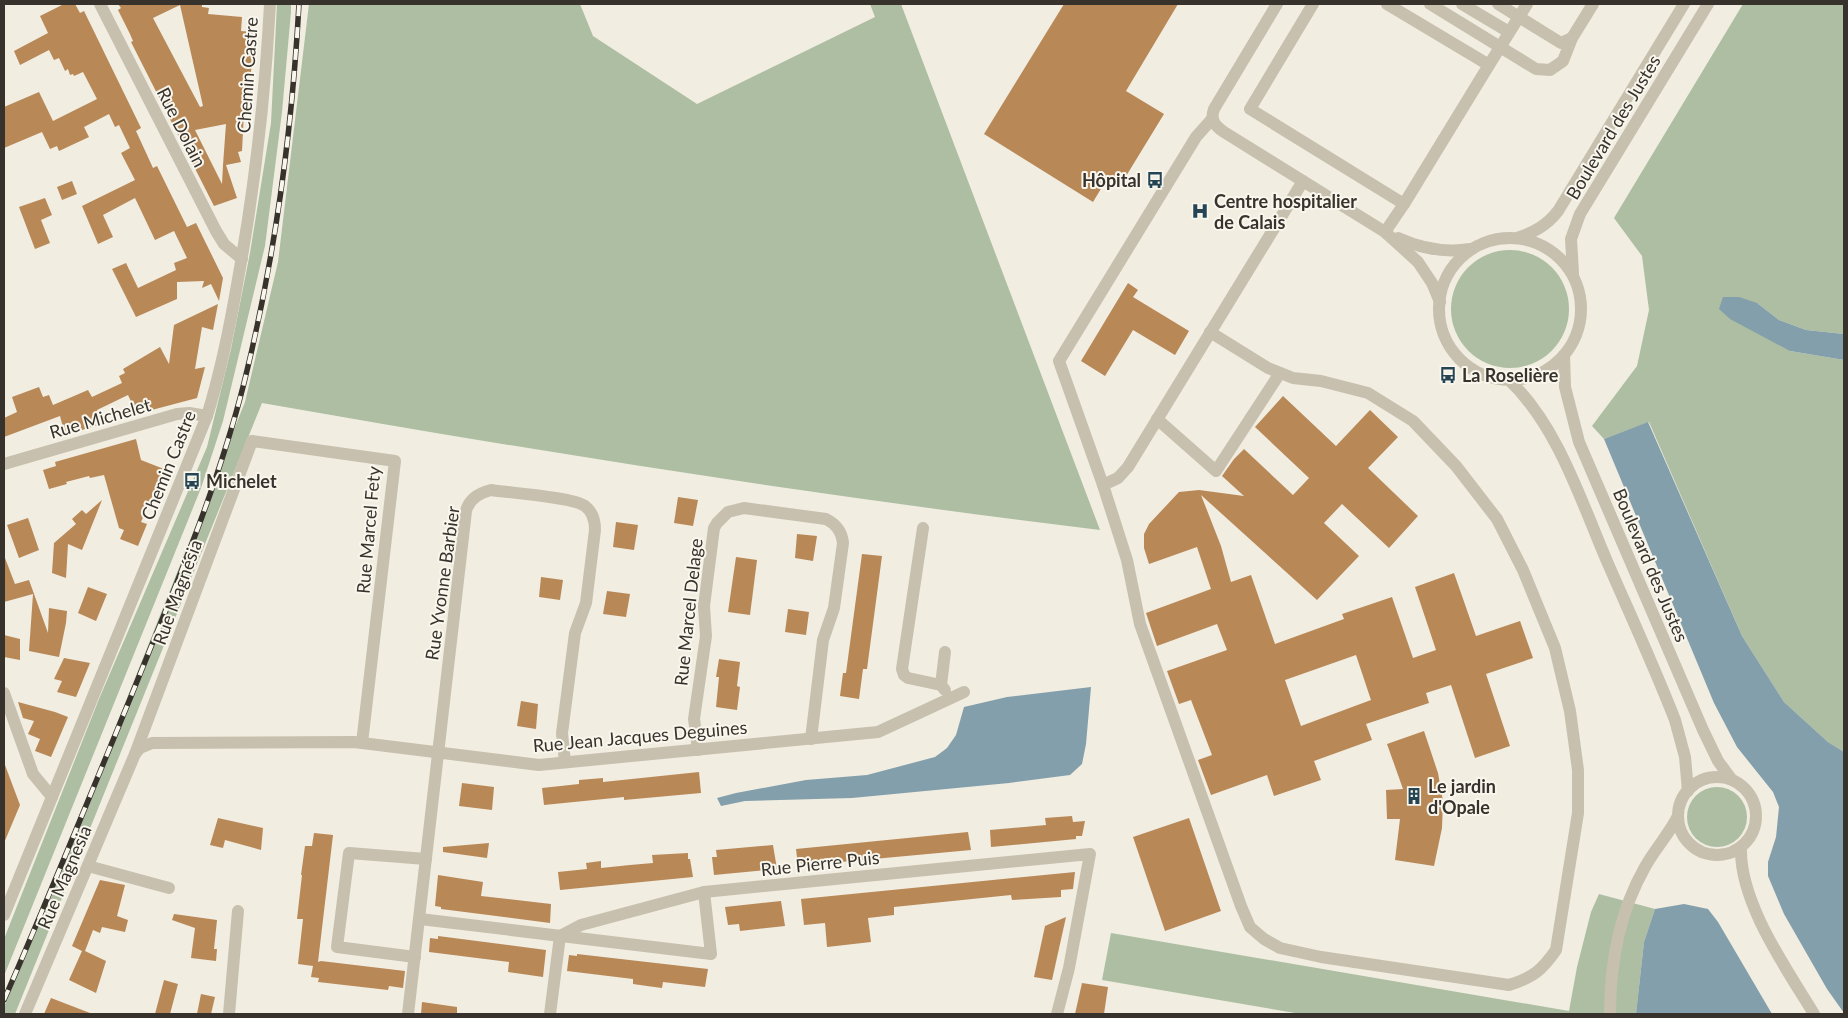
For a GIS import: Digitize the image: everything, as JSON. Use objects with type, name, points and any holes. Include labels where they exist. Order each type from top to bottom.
[{"type":"street","name":"Rue Dolain","points":[[100,4],[216,231],[224,244],[242,259]]},
{"type":"street","name":"Chemin Castre","points":[[4,915],[207,416],[222,363],[250,214],[262,121],[270,4]]},
{"type":"street","points":[[1277,4],[1217,103],[1212,114],[1215,124],[1224,132],[1385,232],[1411,244],[1431,250],[1455,251],[1473,249]]},
{"type":"street","points":[[1313,4],[1250,109],[1404,204]]},
{"type":"street","points":[[1387,4],[1489,65]]},
{"type":"street","points":[[1430,4],[1536,69],[1550,70],[1563,61],[1572,38],[1593,4]]},
{"type":"street","points":[[1462,4],[1509,32]]},
{"type":"street","points":[[1498,4],[1561,43],[1572,38]]},
{"type":"street","points":[[1385,232],[1527,4]]},
{"type":"street","name":"Boulevard des Justes","points":[[1516,238],[1541,228],[1548,223],[1558,210],[1684,4]]},
{"type":"street","name":"Boulevard des Justes","points":[[1573,275],[1571,239],[1580,214],[1708,4]]},
{"type":"street","points":[[1210,332],[1268,368],[1293,378],[1321,381],[1368,393],[1414,421],[1456,466],[1497,519],[1523,570],[1554,648],[1570,711],[1578,770],[1578,813],[1556,950],[1545,966],[1526,979],[1509,984],[1321,957],[1280,948],[1264,939],[1250,927],[1241,906],[1140,624],[1127,560],[1103,485],[1059,361],[1196,137],[1212,119]]},
{"type":"street","points":[[1103,485],[1118,478],[1128,467],[1303,180]]},
{"type":"street","points":[[1385,232],[1418,262],[1432,283],[1440,302]]},
{"type":"street","points":[[1516,238],[1533,242],[1549,249],[1563,261],[1573,275],[1579,291],[1581,315],[1575,338],[1564,355],[1553,365],[1542,372],[1522,378],[1495,378],[1476,371],[1456,354],[1448,342],[1440,316],[1442,288],[1452,268],[1461,257],[1473,249],[1494,240],[1516,238]]},
{"type":"street","name":"Boulevard des Justes","points":[[1564,355],[1565,387],[1579,442],[1702,730],[1718,761],[1732,780]]},
{"type":"street","points":[[1157,419],[1216,471],[1280,373]]},
{"type":"street","points":[[1508,379],[1537,411],[1561,454],[1675,720],[1685,757],[1688,791]]},
{"type":"street","name":"Rue Michelet","points":[[4,464],[177,414],[189,413],[207,416]]},
{"type":"street","name":"Rue Marcel Fety","points":[[252,441],[395,461],[362,743]]},
{"type":"street","name":"Rue Magnésia","points":[[135,754],[252,441]]},
{"type":"street","name":"Rue Yvonne Barbier","points":[[438,752],[466,512],[472,499],[478,494],[491,490],[576,501],[589,510],[595,520],[586,603],[575,634],[562,734],[565,762]]},
{"type":"street","name":"Rue Marcel Delage","points":[[698,750],[694,720],[706,636],[704,606],[714,528],[725,514],[739,508],[826,519],[835,524],[842,535],[843,543],[834,608],[823,640],[811,739]]},
{"type":"street","points":[[923,528],[902,670],[908,678],[941,685]]},
{"type":"street","points":[[945,652],[941,685],[950,699]]},
{"type":"street","name":"Rue Jean Jacques Deguines","points":[[135,754],[140,748],[152,743],[362,743],[539,765],[878,732],[964,692]]},
{"type":"street","points":[[4,694],[33,774],[52,797]]},
{"type":"street","points":[[408,1014],[438,752]]},
{"type":"street","name":"Rue Magnesia","points":[[25,1014],[135,754]]},
{"type":"street","points":[[1610,1014],[1614,962],[1622,924],[1631,898],[1645,867],[1678,816],[1681,802],[1688,791],[1695,784],[1708,778],[1718,777],[1732,780],[1748,792],[1756,811],[1753,831],[1748,840],[1731,853],[1719,855],[1697,850],[1684,838],[1678,816]]},
{"type":"street","points":[[1741,847],[1742,873],[1755,909],[1774,947],[1814,1014]]},
{"type":"street","points":[[415,957],[337,947],[349,853],[426,859]]},
{"type":"street","name":"Rue Pierre Puis","points":[[560,936],[581,925],[704,892],[1090,854],[1069,968],[1057,1014]]},
{"type":"street","points":[[88,866],[169,888]]},
{"type":"street","points":[[420,919],[711,954],[704,892]]},
{"type":"street","points":[[229,1014],[238,911]]},
{"type":"street","points":[[550,1014],[560,936]]},
{"type":"green space","points":[[277,4],[291,4],[291,12],[282,112],[265,246],[223,421],[201,488],[4,976],[4,939],[99,699],[207,447],[231,349],[250,253],[271,123]]},
{"type":"green space","points":[[309,4],[580,4],[593,36],[697,104],[875,17],[870,4],[901,4],[1100,530],[785,488],[471,439],[262,403],[15,1014],[4,1014],[4,1007],[245,402],[278,262]]},
{"type":"green space","points":[[1743,4],[1844,4],[1844,334],[1806,330],[1779,320],[1757,303],[1790,351],[1844,360],[1844,752],[1828,742],[1784,702],[1742,636],[1649,422],[1604,439],[1592,426],[1637,366],[1649,310],[1642,256],[1614,218]]},
{"type":"green space","points":[[1510,250],[1532,255],[1552,267],[1564,287],[1569,309],[1564,331],[1552,351],[1532,363],[1510,368],[1488,363],[1468,351],[1456,331],[1451,309],[1456,287],[1468,267],[1488,255]]},
{"type":"green space","points":[[1711,787],[1723,787],[1734,792],[1742,800],[1747,811],[1745,829],[1734,842],[1723,847],[1711,847],[1700,842],[1692,834],[1687,823],[1687,811],[1692,800],[1700,792]]},
{"type":"green space","points":[[1599,894],[1655,909],[1644,942],[1636,1014],[1301,1014],[1102,980],[1111,933],[1569,1011],[1577,967],[1591,912]]},
{"type":"water","points":[[1723,297],[1739,297],[1757,303],[1779,320],[1806,330],[1844,334],[1844,360],[1790,351],[1730,319],[1719,309]]},
{"type":"water","points":[[1648,422],[1742,636],[1784,702],[1828,742],[1844,752],[1844,1013],[1827,989],[1784,914],[1768,876],[1768,862],[1776,837],[1779,807],[1773,792],[1737,747],[1714,703],[1604,439]]},
{"type":"water","points":[[1091,687],[1086,744],[1082,764],[1070,775],[1009,783],[852,798],[745,801],[721,806],[717,798],[806,780],[867,775],[935,757],[947,748],[956,735],[964,707],[1007,697]]},
{"type":"water","points":[[1684,904],[1708,909],[1718,922],[1772,1014],[1636,1014],[1644,942],[1655,909]]},
{"type":"building","points":[[64,4],[75,4],[80,13],[84,11],[141,128],[136,131],[153,168],[157,166],[187,227],[196,223],[223,278],[219,301],[211,284],[202,288],[204,281],[177,282],[177,299],[136,317],[112,269],[126,263],[138,288],[176,270],[174,263],[187,258],[174,231],[155,240],[135,198],[103,215],[113,237],[98,244],[82,206],[135,180],[121,153],[130,148],[119,125],[115,127],[109,114],[84,127],[89,137],[59,151],[57,146],[50,149],[42,132],[4,148],[4,107],[39,92],[53,121],[97,99],[83,72],[74,76],[73,74],[70,75],[68,69],[65,71],[59,58],[54,60],[49,50],[20,65],[14,51],[48,33],[40,16]]},
{"type":"building","points":[[118,4],[202,4],[202,7],[209,8],[208,14],[242,17],[241,31],[253,32],[251,73],[246,73],[242,151],[238,152],[241,162],[226,165],[237,198],[214,206],[131,42],[133,41],[118,10],[121,8]],"holes":[[[180,5],[203,106],[200,107],[153,18]],[[226,124],[223,165],[222,184],[195,130]]]},
{"type":"building","points":[[1064,4],[1178,4],[1126,91],[1164,114],[1120,186],[1108,177],[1093,202],[984,134]]},
{"type":"building","points":[[72,181],[77,194],[62,200],[57,187]]},
{"type":"building","points":[[45,198],[52,215],[41,220],[50,243],[35,249],[19,207]]},
{"type":"building","points":[[1128,283],[1138,290],[1133,297],[1189,331],[1175,355],[1133,330],[1105,376],[1081,361]]},
{"type":"building","points":[[218,304],[213,330],[202,327],[195,369],[205,367],[197,398],[137,414],[128,395],[97,410],[102,424],[65,435],[60,416],[4,437],[4,418],[17,412],[12,397],[39,387],[43,397],[49,395],[53,405],[88,390],[92,397],[122,383],[119,376],[125,373],[123,369],[160,347],[169,364],[174,325]]},
{"type":"building","points":[[1283,396],[1336,446],[1370,410],[1398,437],[1368,468],[1418,516],[1389,548],[1342,504],[1324,523],[1359,556],[1317,600],[1201,495],[1221,546],[1231,582],[1251,575],[1275,644],[1344,619],[1342,614],[1392,597],[1413,658],[1436,650],[1415,587],[1454,573],[1476,636],[1520,621],[1533,658],[1486,674],[1510,746],[1475,758],[1451,685],[1426,693],[1429,703],[1366,724],[1372,740],[1314,761],[1321,780],[1274,796],[1267,775],[1211,795],[1198,760],[1212,755],[1191,700],[1179,704],[1167,671],[1227,650],[1217,624],[1157,646],[1146,613],[1211,589],[1197,547],[1149,564],[1144,548],[1144,534],[1149,524],[1179,492],[1199,490],[1244,496],[1222,476],[1244,449],[1293,495],[1309,478],[1255,427]],"holes":[[[1356,655],[1371,700],[1301,726],[1285,680]]]},
{"type":"building","points":[[136,439],[141,460],[164,469],[141,522],[147,524],[138,546],[120,539],[124,530],[119,528],[104,475],[90,478],[89,476],[49,489],[43,470],[56,466],[55,462]]},
{"type":"building","points":[[678,497],[698,500],[693,526],[674,523]]},
{"type":"building","points":[[102,500],[82,550],[68,544],[66,578],[52,573],[54,543],[76,524],[72,519],[82,510],[86,514]]},
{"type":"building","points":[[28,518],[39,550],[19,558],[7,525]]},
{"type":"building","points":[[616,522],[638,525],[634,550],[613,547]]},
{"type":"building","points":[[797,534],[817,536],[813,561],[795,558]]},
{"type":"building","points":[[862,554],[882,556],[867,669],[863,669],[859,699],[840,696],[843,673],[846,673]]},
{"type":"building","points":[[736,557],[757,560],[750,615],[728,612]]},
{"type":"building","points":[[4,558],[15,584],[29,580],[48,633],[49,608],[67,611],[59,657],[29,651],[33,594],[4,602]]},
{"type":"building","points":[[541,577],[563,580],[560,600],[539,597]]},
{"type":"building","points":[[88,587],[107,594],[96,621],[78,613]]},
{"type":"building","points":[[607,591],[630,594],[626,617],[603,614]]},
{"type":"building","points":[[788,609],[809,612],[806,635],[785,632]]},
{"type":"building","points":[[4,635],[20,639],[20,660],[4,657]]},
{"type":"building","points":[[64,658],[90,663],[76,697],[57,692],[62,681],[54,679]]},
{"type":"building","points":[[719,659],[740,662],[737,686],[740,687],[737,710],[716,707],[719,677],[716,677]]},
{"type":"building","points":[[521,701],[538,704],[536,729],[517,726]]},
{"type":"building","points":[[18,702],[68,717],[51,757],[35,751],[40,739],[28,734],[34,721],[23,718]]},
{"type":"building","name":"Le jardin d'Opale","points":[[1424,731],[1438,773],[1443,801],[1442,828],[1434,866],[1395,860],[1400,819],[1387,819],[1386,790],[1403,789],[1387,744]]},
{"type":"building","points":[[4,766],[20,805],[4,843]]},
{"type":"building","points":[[699,772],[701,793],[624,800],[624,797],[544,805],[542,788],[579,784],[579,780],[603,778],[603,782]]},
{"type":"building","points":[[462,783],[494,787],[492,810],[459,806]]},
{"type":"building","points":[[1072,816],[1073,822],[1085,821],[1082,836],[1076,836],[1076,839],[991,847],[990,830],[1046,825],[1045,818]]},
{"type":"building","points":[[218,818],[263,828],[261,850],[225,840],[223,848],[210,845]]},
{"type":"building","points":[[1189,818],[1221,911],[1165,931],[1133,837]]},
{"type":"building","points":[[968,832],[971,850],[798,866],[796,849]]},
{"type":"building","points":[[314,833],[333,835],[318,962],[405,971],[403,988],[389,986],[388,990],[318,982],[319,978],[311,977],[313,966],[298,964],[303,919],[297,919],[301,875],[305,846],[312,846]]},
{"type":"building","points":[[489,843],[487,858],[443,852],[443,847]]},
{"type":"building","points":[[773,845],[777,869],[714,875],[712,857],[717,857],[716,850]]},
{"type":"building","points":[[688,853],[693,877],[560,890],[558,872],[587,869],[586,863],[601,861],[601,868],[653,863],[652,855]]},
{"type":"building","points":[[1075,872],[1073,889],[1061,890],[1061,897],[1012,900],[1011,895],[894,907],[894,915],[868,918],[871,942],[827,947],[825,923],[804,925],[801,899]]},
{"type":"building","points":[[438,875],[483,882],[481,896],[551,904],[550,923],[441,909],[441,907],[435,906]]},
{"type":"building","points":[[100,880],[125,885],[117,916],[128,920],[125,932],[102,927],[100,933],[93,930],[85,951],[106,961],[96,993],[69,980],[82,951],[72,946]]},
{"type":"building","points":[[781,901],[785,926],[740,931],[739,924],[728,925],[725,907]]},
{"type":"building","points":[[174,914],[217,920],[214,949],[217,949],[216,961],[191,958],[195,928],[172,920]]},
{"type":"building","points":[[1066,917],[1052,980],[1034,977],[1045,926]]},
{"type":"building","points":[[438,936],[546,950],[543,977],[508,972],[509,962],[429,952],[430,938],[438,939]]},
{"type":"building","points":[[577,954],[708,969],[705,987],[663,982],[662,988],[633,984],[633,979],[567,971],[569,955],[577,956]]},
{"type":"building","points":[[164,980],[178,984],[170,1014],[155,1014]]},
{"type":"building","points":[[1082,983],[1108,987],[1104,1014],[1075,1014]]},
{"type":"building","points":[[201,994],[215,997],[211,1014],[197,1014]]},
{"type":"building","points":[[51,998],[90,1013],[90,1014],[44,1014]]},
{"type":"building","points":[[422,1002],[457,1007],[457,1014],[421,1014]]},
{"type":"railway","points":[[4,1000],[85,809],[178,579],[208,502],[233,423],[255,336],[273,242],[287,147],[299,4]]},
{"type":"place","name":"Hôpital","points":[[1155,180]]},
{"type":"place","name":"Centre hospitalier de Calais","points":[[1200,211]]},
{"type":"place","name":"La Roselière","points":[[1448,375]]},
{"type":"place","name":"Michelet","points":[[192,481]]},
{"type":"place","name":"Le jardin d'Opale","points":[[1414,796]]}]
